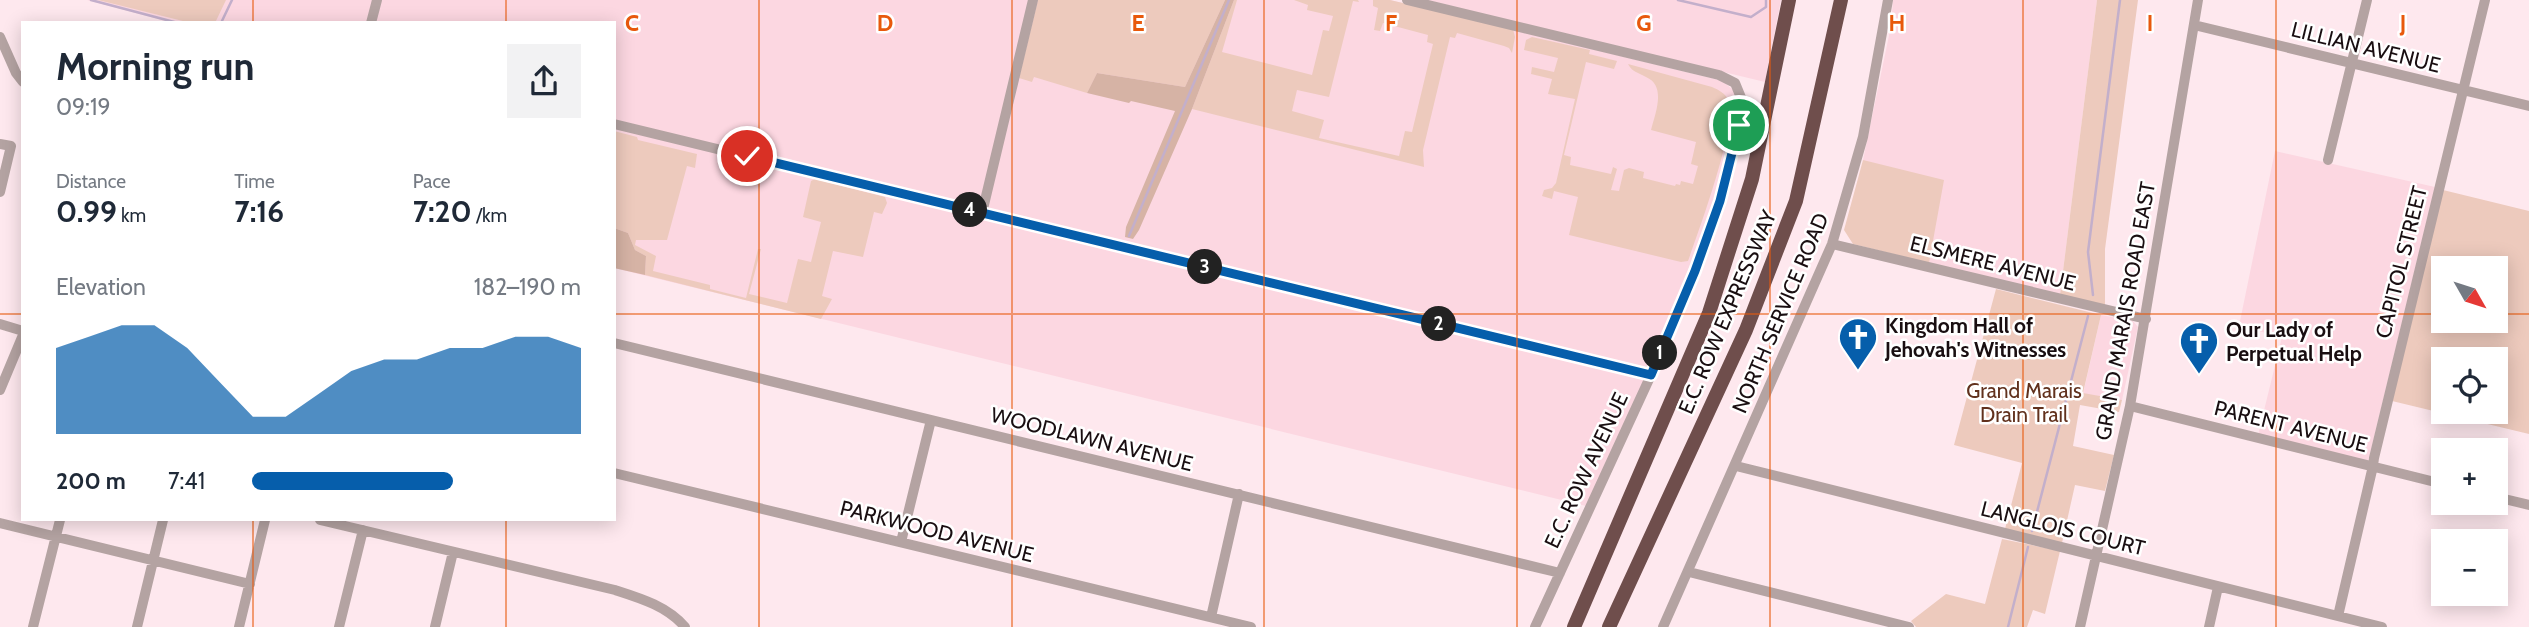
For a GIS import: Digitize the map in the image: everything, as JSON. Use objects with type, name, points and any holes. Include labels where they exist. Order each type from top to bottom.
[{"type":"highway","name":"E.C. ROW EXPRESSWAY","points":[[1574,627],[1709,313],[1752,179],[1789,0]]},
{"type":"highway","name":"E.C. ROW EXPRESSWAY","points":[[1609,627],[1746,330],[1796,201],[1841,0]]},
{"type":"highway","points":[[1796,201],[1851,0]]},
{"type":"street","points":[[372,21],[377,0]]},
{"type":"street","points":[[982,213],[1033,0]]},
{"type":"street","name":"E.C. ROW AVENUE","points":[[1407,0],[1719,75],[1727,78],[1740,90],[1742,100],[1739,125],[1720,201],[1695,271],[1651,375],[1535,627]]},
{"type":"street","name":"NORTH SERVICE ROAD","points":[[1664,627],[1832,244],[1863,137],[1888,0]]},
{"type":"street","name":"GRAND MARAIS ROAD EAST","points":[[2080,627],[2130,405],[2198,0]]},
{"type":"street","points":[[2328,160],[2367,0]]},
{"type":"street","name":"CAPITOL STREET","points":[[2338,616],[2485,0]]},
{"type":"street","name":"LILLIAN AVENUE","points":[[2194,25],[2529,106]]},
{"type":"street","points":[[0,37],[21,79]]},
{"type":"street","points":[[616,124],[1651,375]]},
{"type":"street","points":[[0,144],[11,146],[0,192]]},
{"type":"street","name":"ELSMERE AVENUE","points":[[1832,244],[2146,318]]},
{"type":"street","points":[[0,324],[21,332]]},
{"type":"street","points":[[0,390],[21,338]]},
{"type":"street","name":"WOODLAWN AVENUE","points":[[616,343],[1560,573]]},
{"type":"street","name":"PARENT AVENUE","points":[[2130,405],[2431,481]]},
{"type":"street","points":[[901,542],[930,420]]},
{"type":"street","name":"LANGLOIS COURT","points":[[1736,466],[2382,627]]},
{"type":"street","name":"PARKWOOD AVENUE","points":[[616,473],[1251,627]]},
{"type":"street","points":[[1211,617],[1239,494]]},
{"type":"street","points":[[2508,500],[2529,505]]},
{"type":"street","points":[[33,627],[60,521]]},
{"type":"street","points":[[137,627],[163,521]]},
{"type":"street","points":[[239,627],[265,521]]},
{"type":"street","points":[[324,521],[615,590],[649,601],[677,618],[685,627]]},
{"type":"street","points":[[0,523],[250,584]]},
{"type":"street","points":[[339,627],[363,530]]},
{"type":"street","points":[[435,627],[453,552]]},
{"type":"street","points":[[1689,572],[1909,627]]},
{"type":"street","points":[[2209,627],[2218,587]]},
{"type":"shaded area","points":[[87,0],[1390,0],[1723,81],[1734,91],[1739,107],[1723,178],[1701,248],[1655,358],[1586,506],[616,268],[616,21],[166,21]]},
{"type":"shaded area","points":[[1225,0],[1234,0],[1192,109],[1139,230],[1133,239],[1125,237],[1126,227],[1175,111],[1087,93],[1097,73],[1185,87]]},
{"type":"shaded area","points":[[1426,0],[1781,0],[1765,82]]},
{"type":"shaded area","points":[[1893,0],[2097,0],[2060,295],[1929,263],[1863,160],[1891,26]]},
{"type":"shaded area","points":[[2275,151],[2435,187],[2368,462],[2258,435],[2282,337],[2239,326]]},
{"type":"shaded area","points":[[616,229],[628,233],[635,250],[646,256],[645,275],[616,268]]},
{"type":"shaded area","points":[[2101,315],[2133,321],[2138,327],[2122,400],[2083,394]]},
{"type":"green space","points":[[98,0],[226,0],[216,21],[183,21]]},
{"type":"green space","points":[[1038,0],[1225,0],[1185,87],[1097,73],[1087,93],[1034,77],[1032,82],[1019,78]]},
{"type":"green space","points":[[1234,0],[1237,0],[1222,52],[1312,75],[1323,30],[1329,31],[1333,16],[1307,10],[1308,5],[1294,0],[1358,0],[1359,2],[1353,1],[1329,97],[1297,90],[1292,111],[1324,120],[1319,138],[1399,156],[1405,131],[1412,132],[1433,44],[1427,42],[1428,35],[1383,23],[1380,31],[1374,30],[1378,8],[1373,6],[1373,0],[1390,0],[1513,29],[1515,37],[1512,53],[1504,46],[1457,33],[1455,38],[1450,37],[1423,150],[1424,167],[1192,109]]},
{"type":"green space","points":[[2097,0],[2138,0],[2105,249],[2105,305],[2060,295]]},
{"type":"green space","points":[[1532,37],[1590,50],[1589,54],[1617,61],[1614,69],[1586,62],[1564,155],[1571,157],[1570,165],[1611,174],[1613,167],[1617,169],[1611,190],[1619,191],[1624,170],[1629,168],[1644,172],[1643,178],[1675,186],[1680,185],[1681,181],[1693,184],[1698,166],[1691,164],[1696,142],[1651,130],[1658,101],[1656,87],[1628,64],[1712,87],[1727,98],[1730,113],[1723,154],[1688,261],[1681,262],[1569,235],[1578,197],[1554,191],[1552,199],[1542,196],[1544,190],[1552,188],[1556,183],[1575,99],[1548,94],[1552,79],[1531,74],[1532,67],[1554,72],[1558,58],[1524,50],[1526,40]]},
{"type":"green space","points":[[616,132],[637,137],[638,140],[697,154],[695,168],[687,166],[667,240],[636,240],[635,245],[656,256],[653,271],[710,285],[710,289],[746,298],[758,249],[761,249],[749,294],[787,303],[798,259],[811,262],[821,222],[803,217],[811,181],[815,179],[885,197],[887,203],[882,214],[874,212],[863,257],[833,251],[822,296],[832,299],[821,319],[645,275],[646,256],[635,250],[628,233],[616,229]]},
{"type":"green space","points":[[1863,160],[1944,180],[1929,263],[1853,244],[1844,230]]},
{"type":"green space","points":[[2443,190],[2529,211],[2529,434],[2487,424],[2508,424],[2508,347],[2431,347],[2431,410],[2392,401]]},
{"type":"green space","name":"Grand Marais Drain Trail","points":[[1996,289],[2101,315],[2083,393],[2122,400],[2119,412],[2080,405],[2073,446],[2114,455],[2105,491],[2075,485],[2062,543],[2005,529],[2022,463],[1954,445]]},
{"type":"green space","points":[[2002,539],[2060,551],[2045,614],[2033,610],[2027,627],[1916,627],[1911,621],[1946,594],[1985,604]]},
{"type":"waterway","points":[[91,0],[170,21]]},
{"type":"waterway","points":[[222,21],[232,0]]},
{"type":"waterway","points":[[1129,236],[1229,0]]},
{"type":"waterway","points":[[1678,0],[1751,17],[1766,7],[1766,0]]},
{"type":"waterway","points":[[2093,295],[2088,252],[2120,0]]},
{"type":"waterway","points":[[2032,531],[2088,316]]},
{"type":"waterway","points":[[2008,627],[2028,547]]},
{"type":"place","name":"Kingdom Hall of Jehovah's Witnesses","points":[[1858,371]]},
{"type":"place","name":"Our Lady of Perpetual Help","points":[[2199,375]]},
{"type":"route","points":[[747,156],[1651,375],[1695,271],[1720,201],[1739,125]]}]
